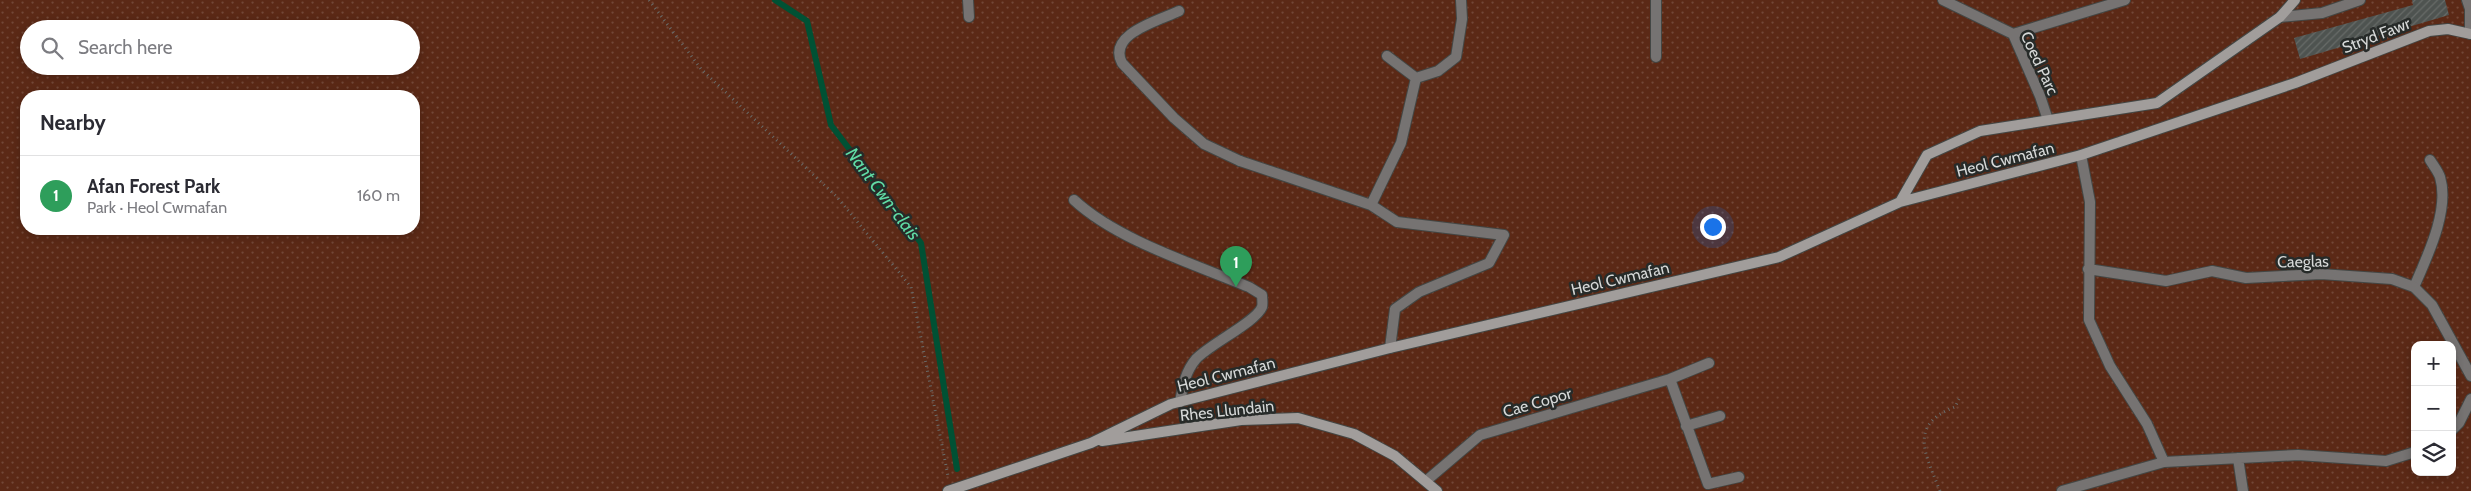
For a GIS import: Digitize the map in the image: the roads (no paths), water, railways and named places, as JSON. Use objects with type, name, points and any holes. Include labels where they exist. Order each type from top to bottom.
[{"type":"main road","points":[[1900,202],[1927,155],[1980,131],[2157,103],[2280,17],[2295,0]]},
{"type":"main road","name":"Stryd Fawr","points":[[2295,83],[2429,31],[2448,29],[2471,34]]},
{"type":"main road","name":"Heol Cwmafan","points":[[950,490],[1091,443],[1180,402],[1390,348],[1779,257],[1900,202],[2081,155],[2295,83]]},
{"type":"main road","name":"Rhes Llundain","points":[[1091,443],[1241,420],[1298,418],[1354,434],[1395,456],[1437,491]]},
{"type":"street","points":[[968,0],[969,17]]},
{"type":"street","points":[[1416,78],[1438,71],[1456,57],[1462,19],[1461,0]]},
{"type":"street","points":[[1656,0],[1656,57]]},
{"type":"street","name":"Coed Parc","points":[[1943,0],[2013,34],[2040,96],[2048,120]]},
{"type":"street","points":[[2013,34],[2125,0]]},
{"type":"street","points":[[2280,17],[2322,13],[2360,0]]},
{"type":"street","points":[[2467,0],[2470,9],[2471,34]]},
{"type":"street","points":[[1179,11],[1125,37],[1119,46],[1118,55],[1122,63],[1174,118],[1204,144],[1240,161],[1371,205],[1397,222],[1504,235],[1489,263],[1419,292],[1395,309],[1390,348]]},
{"type":"street","points":[[1387,56],[1416,78]]},
{"type":"street","points":[[1371,205],[1401,142],[1416,78]]},
{"type":"street","points":[[2081,155],[2090,202],[2089,320],[2110,366],[2147,424],[2164,462]]},
{"type":"street","points":[[2414,287],[2429,252],[2442,198],[2440,177],[2430,160]]},
{"type":"street","points":[[1074,200],[1084,209],[1115,229],[1249,287],[1262,295],[1262,306],[1256,315],[1196,359],[1184,377],[1180,402]]},
{"type":"street","name":"Caeglas","points":[[2088,269],[2166,281],[2212,271],[2246,278],[2321,274],[2392,279],[2414,287],[2432,305],[2471,376]]},
{"type":"street","name":"Cae Copor","points":[[1426,481],[1480,435],[1670,379],[1709,363]]},
{"type":"street","points":[[1670,379],[1708,484],[1739,477]]},
{"type":"street","points":[[2456,426],[2460,422],[2471,399]]},
{"type":"street","points":[[1686,426],[1720,416]]},
{"type":"street","points":[[2062,491],[2164,462],[2298,455],[2386,461],[2411,453]]},
{"type":"street","points":[[2238,458],[2243,491]]},
{"type":"waterway","name":"Nant Cwn-clais","points":[[775,0],[807,21],[831,125],[921,243],[957,469]]},
{"type":"place","name":"Afan Forest Park","points":[[1236,287]]}]
